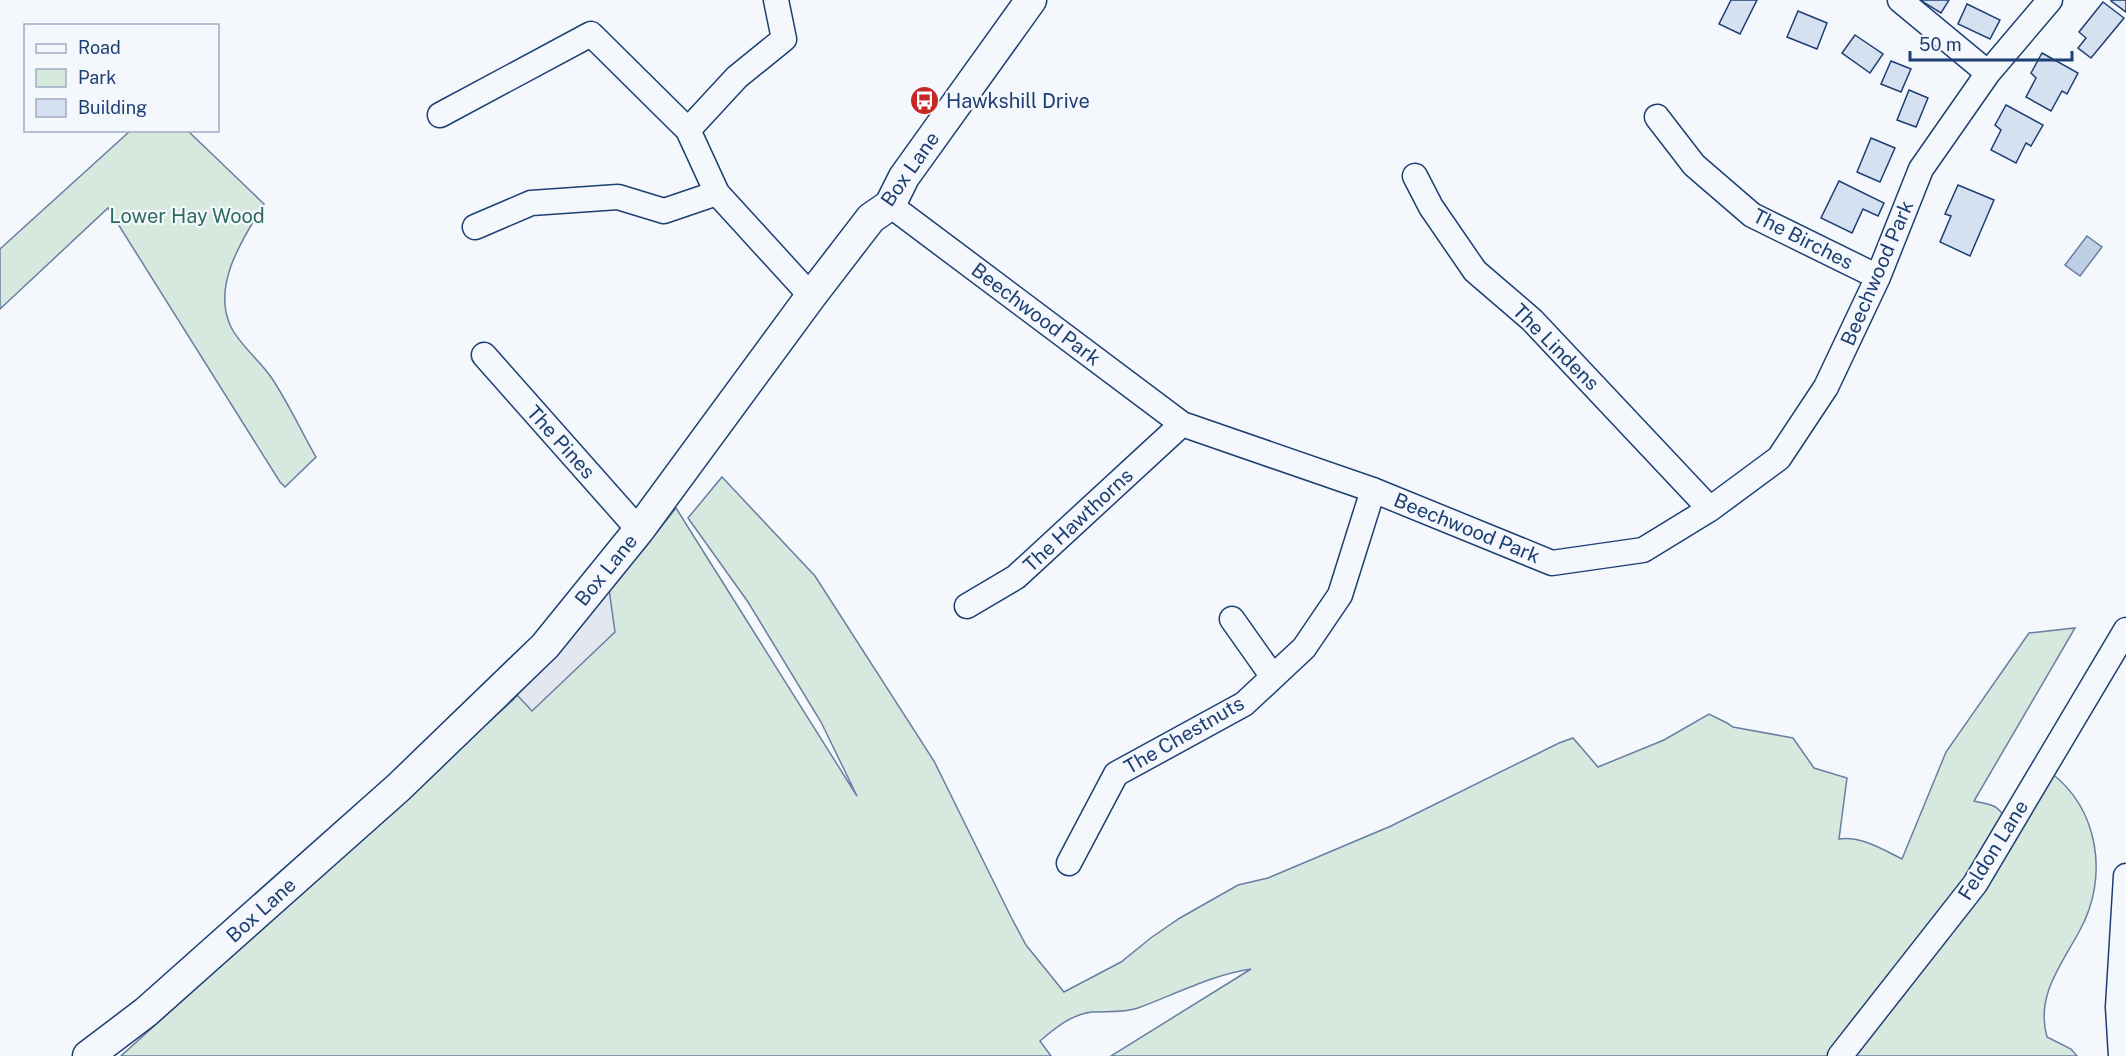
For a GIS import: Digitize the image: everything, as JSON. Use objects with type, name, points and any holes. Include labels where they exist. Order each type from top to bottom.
[{"type":"main road","name":"Box Lane","points":[[88,1056],[154,1004],[399,787],[545,646],[639,530],[871,218],[890,206],[904,177],[1031,0]]},
{"type":"street","points":[[688,130],[737,77],[784,39],[776,0]]},
{"type":"street","points":[[1900,0],[1988,73]]},
{"type":"street","name":"Beechwood Park","points":[[890,206],[1182,424],[1373,490],[1552,563],[1643,550],[1710,509],[1779,458],[1827,387],[1878,277],[1921,169],[1988,73],[2050,0]]},
{"type":"street","points":[[440,116],[591,34],[688,130],[717,193],[811,296]]},
{"type":"street","name":"The Birches","points":[[1657,117],[1694,165],[1752,215],[1878,277]]},
{"type":"street","name":"The Lindens","points":[[1415,176],[1431,207],[1475,271],[1532,320],[1710,509]]},
{"type":"street","points":[[475,227],[531,203],[618,197],[664,211],[717,193]]},
{"type":"street","name":"The Pines","points":[[484,355],[639,530]]},
{"type":"street","name":"The Hawthorns","points":[[967,606],[1016,577],[1182,424]]},
{"type":"street","name":"The Chestnuts","points":[[1069,862],[1116,774],[1244,704],[1304,648],[1340,595],[1373,490]]},
{"type":"street","points":[[1232,619],[1273,677]]},
{"type":"street","name":"Feldon Lane","points":[[1840,1056],[1975,884],[2126,630]]},
{"type":"street","points":[[2121,1056],[2118,1007],[2126,876]]},
{"type":"green space","name":"Lower Hay Wood","points":[[129,132],[189,132],[264,204],[232,263],[225,295],[226,311],[235,334],[277,387],[316,457],[285,487],[280,482],[108,208],[0,309],[0,249]]},
{"type":"green space","points":[[722,477],[815,576],[934,761],[1026,945],[1064,992],[1121,962],[1180,918],[1238,885],[1268,878],[1391,826],[1559,743],[1573,738],[1598,767],[1664,740],[1709,714],[1733,727],[1793,738],[1814,768],[1847,778],[1839,839],[1864,841],[1902,859],[1946,752],[2029,633],[2075,628],[1974,801],[1998,809],[2006,823],[1834,1056],[1111,1056],[1251,969],[1208,980],[1132,1010],[1085,1013],[1071,1019],[1040,1041],[1051,1056],[121,1056],[513,700],[676,508],[857,796],[821,722],[748,602],[688,518]]},
{"type":"green space","points":[[2050,772],[2067,787],[2089,824],[2096,866],[2089,910],[2052,981],[2045,1008],[2044,1022],[2047,1037],[2071,1049],[2077,1056],[1847,1056]]},
{"type":"shaded area","points":[[609,589],[615,632],[532,711],[517,695]]},
{"type":"water","points":[[2087,236],[2102,247],[2080,276],[2065,265]]},
{"type":"building","points":[[1731,0],[1757,0],[1740,34],[1719,24]]},
{"type":"building","points":[[1920,0],[1949,0],[1941,13]]},
{"type":"building","points":[[2112,0],[2126,0],[2126,12],[2111,1]]},
{"type":"building","points":[[2103,2],[2124,18],[2091,58],[2078,48],[2086,38],[2079,32]]},
{"type":"building","points":[[1967,4],[2000,20],[1990,39],[1958,24]]},
{"type":"building","points":[[1798,11],[1827,23],[1817,49],[1787,37]]},
{"type":"building","points":[[1855,35],[1883,54],[1870,73],[1842,53]]},
{"type":"building","points":[[2042,53],[2078,73],[2067,94],[2062,91],[2051,111],[2026,97],[2036,78],[2031,73]]},
{"type":"building","points":[[1891,61],[1911,69],[1901,92],[1881,84]]},
{"type":"building","points":[[1909,90],[1928,98],[1916,127],[1897,120]]},
{"type":"building","points":[[2006,105],[2043,125],[2031,146],[2026,143],[2016,163],[1991,150],[2001,130],[1995,125]]},
{"type":"building","points":[[1871,138],[1895,148],[1880,182],[1857,172]]},
{"type":"building","points":[[1839,181],[1884,203],[1878,216],[1863,209],[1852,233],[1821,218]]},
{"type":"building","points":[[1958,185],[1994,200],[1970,256],[1940,242],[1951,216],[1945,214]]},
{"type":"place","name":"Hawkshill Drive","points":[[925,101]]}]
